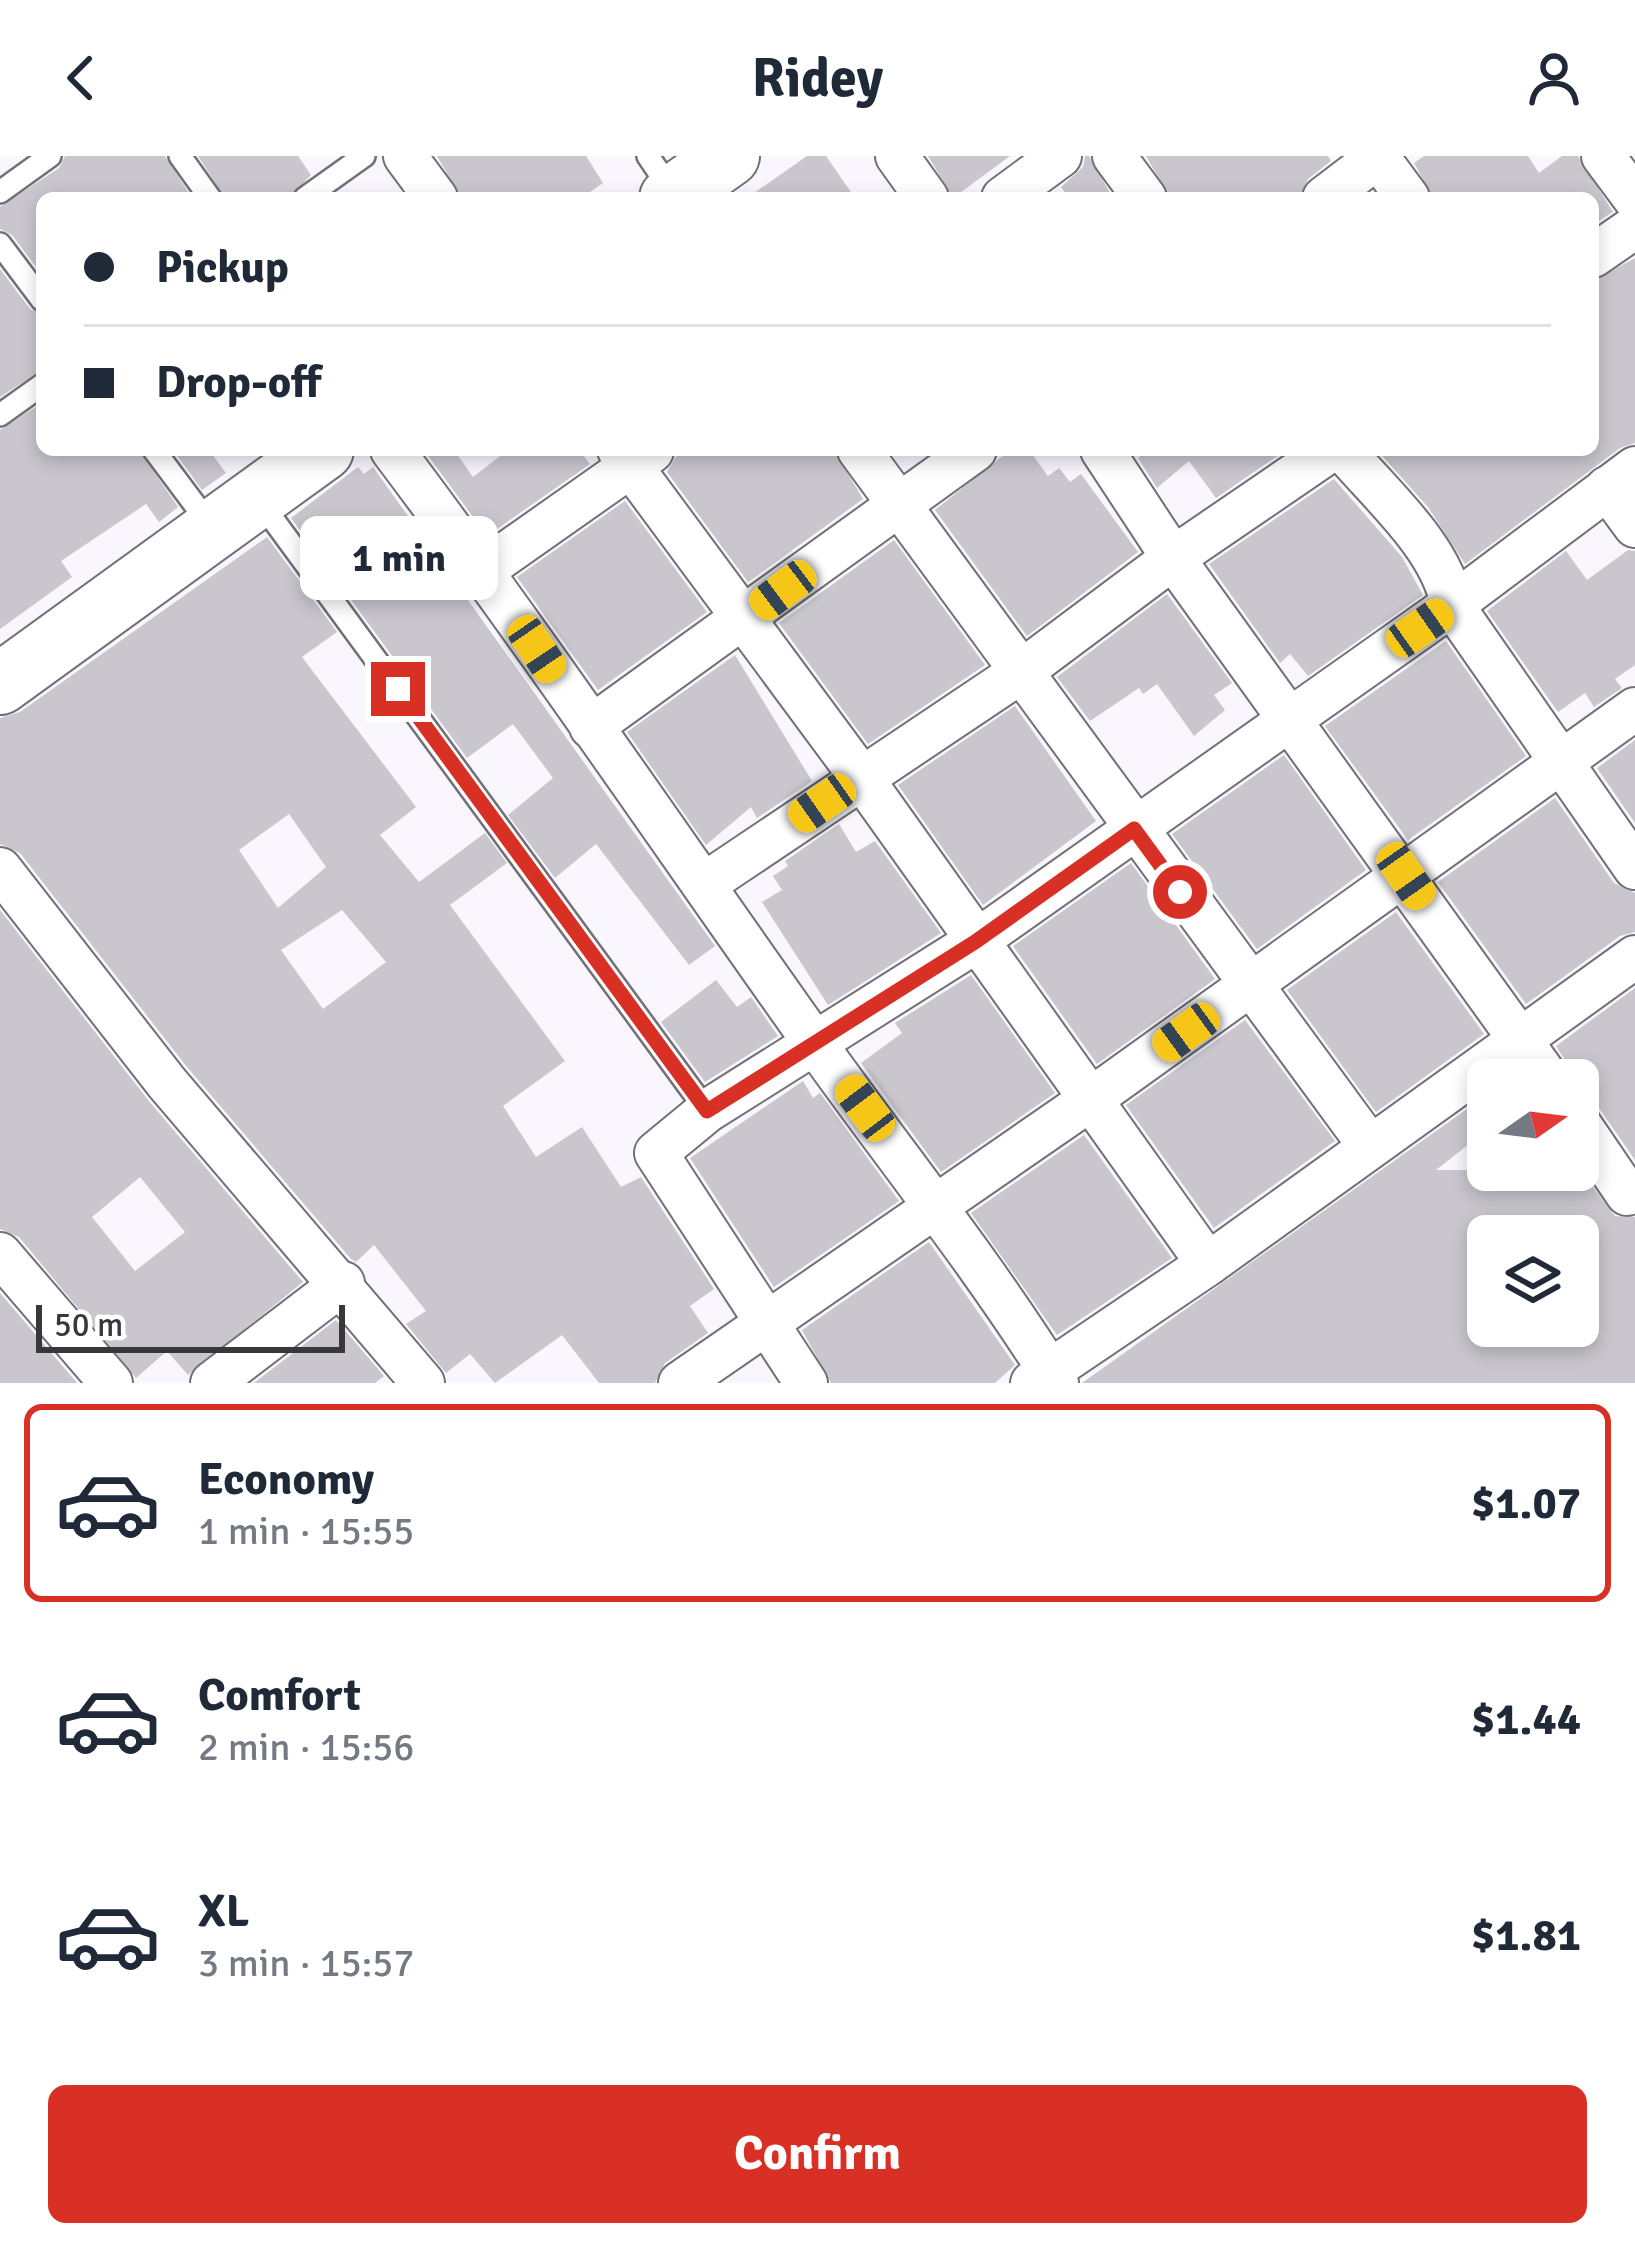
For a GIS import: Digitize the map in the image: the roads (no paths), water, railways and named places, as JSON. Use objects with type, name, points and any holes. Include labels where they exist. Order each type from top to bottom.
[{"type":"street","points":[[405,156],[432,192]]},
{"type":"street","points":[[667,187],[728,156]]},
{"type":"street","points":[[897,156],[923,192]]},
{"type":"street","points":[[1011,192],[1060,156]]},
{"type":"street","points":[[1114,156],[1141,192]]},
{"type":"street","points":[[1332,192],[1378,156],[1404,192]]},
{"type":"street","points":[[1603,156],[1635,199]]},
{"type":"street","points":[[1599,252],[1635,226]]},
{"type":"street","points":[[0,684],[314,456]]},
{"type":"street","points":[[397,456],[706,883],[815,1044],[939,1205],[1046,1379],[1635,957]]},
{"type":"street","points":[[483,570],[633,456]]},
{"type":"street","points":[[635,456],[744,619],[1208,1264]]},
{"type":"street","points":[[864,456],[1369,1145]]},
{"type":"street","points":[[591,728],[966,456]]},
{"type":"street","points":[[1106,456],[1173,558],[1293,718],[1535,1059]]},
{"type":"street","points":[[706,883],[1022,671],[1173,558],[1322,456]]},
{"type":"street","points":[[1348,456],[1425,548],[1449,586],[1453,605],[1635,868]]},
{"type":"street","points":[[806,1383],[762,1323],[656,1153],[707,1111],[975,942],[1453,605],[1621,478],[1635,526]]},
{"type":"street","points":[[680,1383],[1250,987],[1635,709]]},
{"type":"street","points":[[0,869],[167,1083],[343,1283],[423,1383]]},
{"type":"street","points":[[1599,1153],[1628,1194]]},
{"type":"street","points":[[0,1254],[111,1383]]},
{"type":"street","points":[[212,1383],[343,1283]]},
{"type":"lane","points":[[0,192],[50,156]]},
{"type":"lane","points":[[179,156],[206,192]]},
{"type":"lane","points":[[313,192],[364,156]]},
{"type":"lane","points":[[0,244],[36,292]]},
{"type":"lane","points":[[0,415],[36,389]]},
{"type":"lane","points":[[162,456],[235,513],[707,1111]]}]
